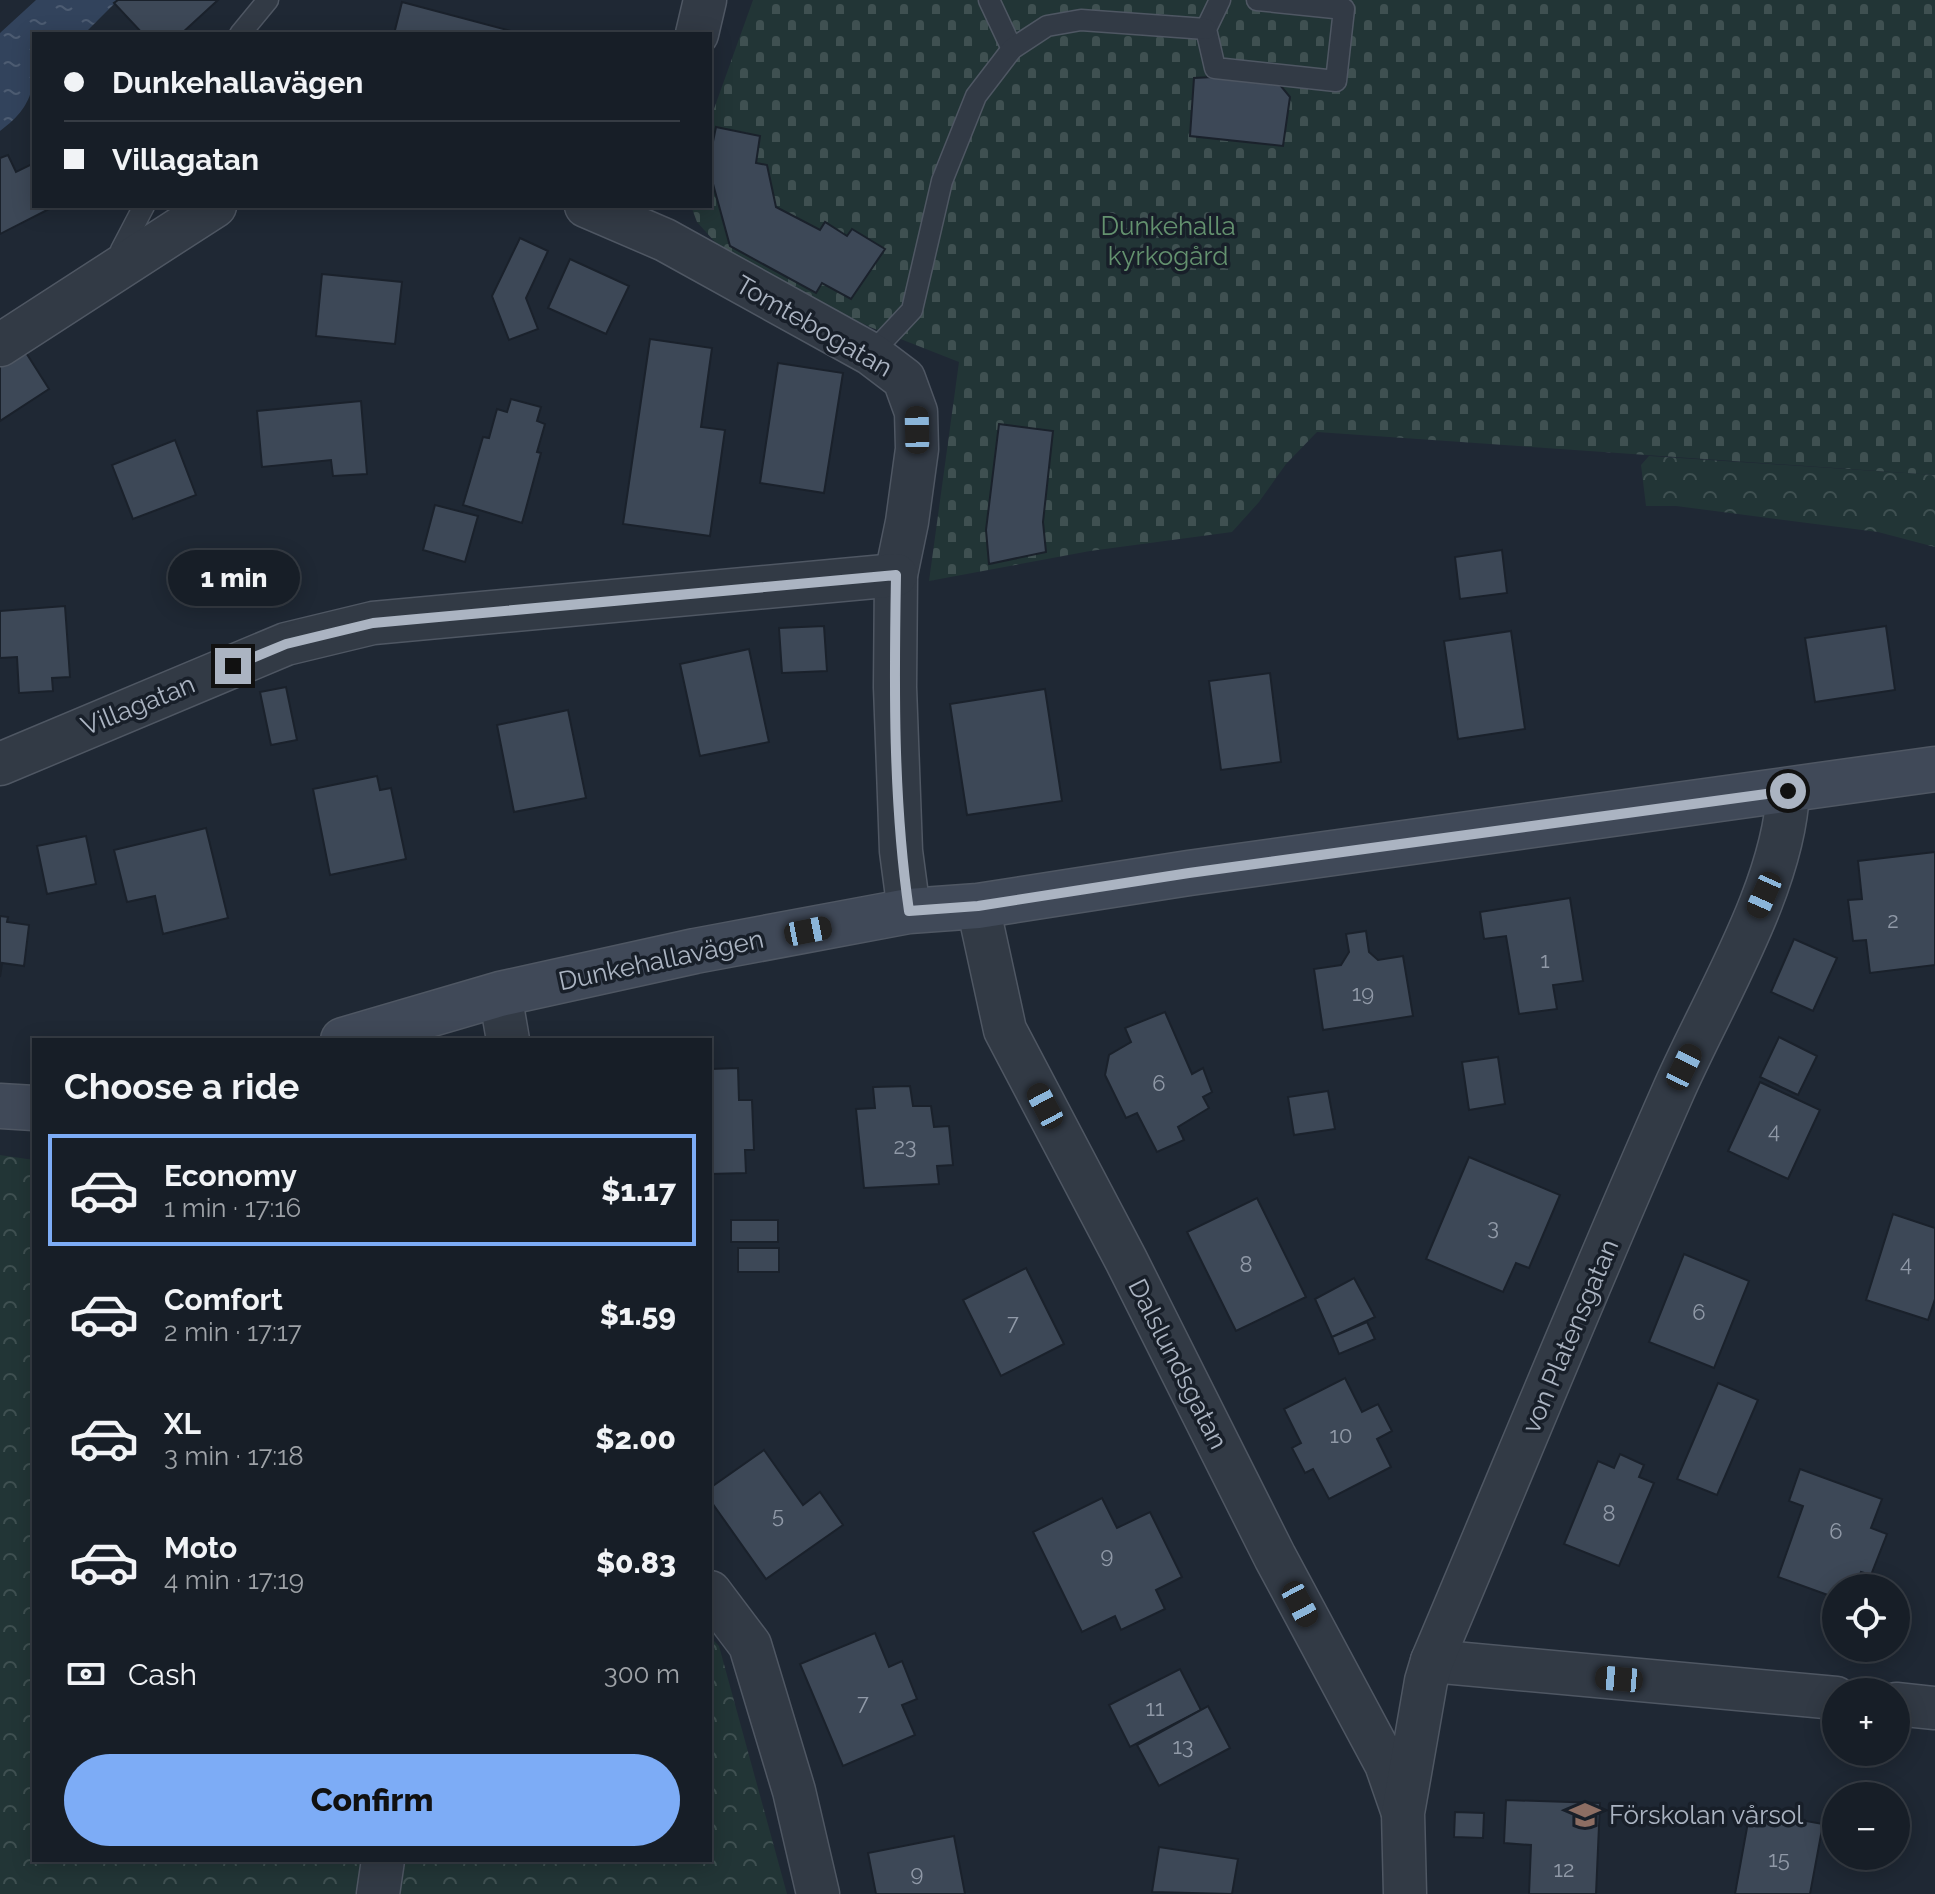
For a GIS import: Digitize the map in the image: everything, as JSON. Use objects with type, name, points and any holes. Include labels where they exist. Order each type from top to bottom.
[{"type":"street","points":[[697,32],[705,0]]},
{"type":"street","points":[[0,345],[212,208]]},
{"type":"street","name":"Tomtebogatan","points":[[596,208],[668,223],[871,354],[904,379],[916,412],[917,449],[896,575],[895,687],[901,851],[909,911]]},
{"type":"street","name":"Villagatan","points":[[0,764],[286,644],[373,623],[896,575]]},
{"type":"street","name":"Dunkehallavägen","points":[[350,1038],[500,994],[695,951],[909,911],[978,906],[1189,873],[1935,769]]},
{"type":"street","name":"von Platensgatan","points":[[1405,1894],[1403,1813],[1432,1661],[1673,1092],[1764,895],[1785,826],[1788,791]]},
{"type":"street","name":"Dalslundsgatan","points":[[978,906],[1005,1030],[1126,1260],[1275,1557],[1386,1764],[1403,1813]]},
{"type":"street","points":[[500,994],[508,1038]]},
{"type":"street","points":[[0,1106],[32,1108]]},
{"type":"street","points":[[712,1595],[750,1645],[794,1791],[818,1894]]},
{"type":"street","points":[[1432,1661],[1822,1697]]},
{"type":"street","points":[[1910,1705],[1935,1708]]},
{"type":"street","points":[[378,1894],[383,1862]]},
{"type":"lane","points":[[242,32],[268,0]]},
{"type":"lane","points":[[989,0],[1012,49]]},
{"type":"lane","points":[[1220,0],[1206,29],[1215,68],[1336,81],[1344,9],[1257,0]]},
{"type":"lane","points":[[871,354],[912,310],[942,181],[976,96],[1012,49],[1047,26],[1081,20],[1206,29]]},
{"type":"lane","points":[[120,266],[121,250],[143,208]]},
{"type":"lane","points":[[0,319],[69,301]]},
{"type":"green space","name":"Dunkehalla kyrkogård","points":[[753,0],[1935,0],[1935,475],[1317,432],[1286,464],[1259,502],[1232,532],[1090,551],[929,581],[959,362],[870,327],[732,261],[697,222],[692,208],[712,208],[712,114]]},
{"type":"green space","points":[[1649,456],[1935,475],[1935,547],[1878,532],[1676,506],[1646,506],[1641,465]]},
{"type":"green space","points":[[0,1155],[32,1160],[32,1862],[712,1862],[712,1639],[719,1646],[787,1894],[0,1894]]},
{"type":"water","points":[[36,0],[118,0],[86,32],[32,32],[32,88],[22,110],[0,131],[0,33]]},
{"type":"building","points":[[118,0],[218,0],[183,32],[141,32],[114,3]]},
{"type":"building","points":[[402,2],[514,32],[394,32]]},
{"type":"building","points":[[1271,74],[1290,97],[1283,146],[1190,136],[1194,78]]},
{"type":"building","points":[[716,127],[760,136],[756,163],[767,165],[776,207],[820,230],[825,222],[847,236],[852,229],[885,249],[851,299],[822,283],[816,293],[730,246],[712,180],[712,146]]},
{"type":"building","points":[[8,155],[16,172],[32,164],[32,208],[51,208],[0,234],[0,158]]},
{"type":"building","points":[[520,238],[548,251],[526,298],[538,329],[509,340],[492,296]]},
{"type":"building","points":[[570,259],[629,286],[606,334],[548,308]]},
{"type":"building","points":[[322,274],[402,282],[395,344],[316,336]]},
{"type":"building","points":[[650,339],[712,348],[701,427],[725,430],[710,536],[623,524]]},
{"type":"building","points":[[23,348],[49,389],[0,421],[0,363]]},
{"type":"building","points":[[778,363],[843,373],[824,493],[760,483]]},
{"type":"building","points":[[511,399],[541,407],[537,421],[545,424],[537,452],[541,453],[522,523],[463,505],[483,437],[489,438],[497,409],[507,412]]},
{"type":"building","points":[[361,401],[367,474],[333,476],[331,460],[262,467],[257,411]]},
{"type":"building","points":[[999,424],[1053,431],[1043,522],[1046,552],[989,564],[986,530]]},
{"type":"building","points":[[175,440],[196,495],[133,519],[112,465]]},
{"type":"building","points":[[435,505],[478,516],[465,562],[423,550]]},
{"type":"building","points":[[1502,550],[1507,593],[1460,599],[1455,557]]},
{"type":"building","points":[[65,606],[70,677],[52,678],[53,691],[19,693],[17,657],[0,658],[0,611]]},
{"type":"building","points":[[824,626],[827,671],[782,673],[779,628]]},
{"type":"building","points":[[1886,626],[1895,690],[1815,702],[1805,638]]},
{"type":"building","points":[[1511,631],[1525,729],[1458,739],[1444,641]]},
{"type":"building","points":[[749,649],[769,742],[700,756],[680,664]]},
{"type":"building","points":[[1270,673],[1281,762],[1221,770],[1209,681]]},
{"type":"building","points":[[286,687],[297,740],[271,745],[260,692]]},
{"type":"building","points":[[1045,689],[1062,801],[967,815],[950,704]]},
{"type":"building","points":[[568,710],[586,798],[514,812],[497,725]]},
{"type":"building","points":[[377,776],[380,790],[391,788],[406,859],[330,875],[313,789]]},
{"type":"building","points":[[206,828],[228,918],[163,934],[155,896],[127,902],[114,850]]},
{"type":"building","points":[[86,836],[96,884],[47,894],[37,846]]},
{"type":"building","points":[[1935,852],[1935,965],[1870,973],[1866,940],[1853,941],[1848,900],[1862,899],[1858,861]]},
{"type":"building","points":[[1570,898],[1583,981],[1553,985],[1557,1009],[1519,1014],[1506,936],[1484,939],[1480,912]]},
{"type":"building","points":[[0,916],[8,917],[7,922],[29,925],[24,966],[2,963],[0,977]]},
{"type":"building","points":[[1366,931],[1369,952],[1378,960],[1403,956],[1413,1016],[1323,1030],[1314,969],[1341,965],[1349,952],[1346,934]]},
{"type":"building","points":[[1794,939],[1837,958],[1813,1011],[1771,992]]},
{"type":"building","points":[[1165,1012],[1192,1074],[1203,1068],[1212,1092],[1203,1097],[1209,1108],[1178,1127],[1184,1140],[1157,1152],[1137,1113],[1126,1118],[1105,1075],[1109,1055],[1131,1042],[1125,1028]]},
{"type":"building","points":[[1779,1037],[1817,1056],[1798,1095],[1760,1077]]},
{"type":"building","points":[[1498,1057],[1505,1104],[1469,1110],[1462,1062]]},
{"type":"building","points":[[738,1068],[739,1100],[752,1100],[754,1150],[745,1150],[746,1173],[712,1174],[712,1069]]},
{"type":"building","points":[[1760,1082],[1820,1110],[1788,1179],[1728,1151]]},
{"type":"building","points":[[910,1086],[913,1106],[931,1106],[934,1127],[949,1126],[953,1165],[937,1166],[939,1184],[864,1188],[856,1109],[875,1108],[873,1087]]},
{"type":"building","points":[[1328,1091],[1335,1129],[1294,1135],[1288,1097]]},
{"type":"building","points":[[1469,1157],[1560,1195],[1529,1268],[1516,1263],[1503,1292],[1426,1259]]},
{"type":"building","points":[[1257,1198],[1306,1297],[1236,1331],[1187,1232]]},
{"type":"building","points":[[1893,1214],[1935,1228],[1935,1299],[1928,1320],[1866,1300]]},
{"type":"building","points":[[731,1220],[778,1220],[778,1242],[731,1242]]},
{"type":"building","points":[[738,1248],[779,1248],[779,1272],[738,1272]]},
{"type":"building","points":[[1684,1254],[1749,1281],[1714,1368],[1649,1342]]},
{"type":"building","points":[[1026,1268],[1064,1344],[1001,1376],[963,1300]]},
{"type":"building","points":[[1354,1278],[1375,1317],[1332,1337],[1315,1299]]},
{"type":"building","points":[[1367,1322],[1375,1339],[1339,1354],[1332,1337]]},
{"type":"building","points":[[1345,1378],[1362,1412],[1378,1404],[1392,1431],[1377,1439],[1391,1467],[1329,1499],[1313,1469],[1305,1473],[1292,1448],[1301,1443],[1284,1409]]},
{"type":"building","points":[[1718,1383],[1758,1400],[1717,1495],[1677,1479]]},
{"type":"building","points":[[764,1450],[803,1505],[820,1492],[843,1525],[766,1579],[712,1503],[712,1487]]},
{"type":"building","points":[[1620,1454],[1644,1465],[1639,1477],[1654,1483],[1619,1566],[1564,1544],[1598,1461],[1614,1468]]},
{"type":"building","points":[[1800,1469],[1882,1499],[1871,1528],[1887,1534],[1871,1574],[1822,1574],[1822,1593],[1778,1577],[1803,1506],[1789,1501]]},
{"type":"building","points":[[1102,1498],[1117,1528],[1150,1512],[1182,1577],[1156,1590],[1165,1609],[1121,1630],[1115,1616],[1082,1632],[1033,1532]]},
{"type":"building","points":[[875,1633],[889,1667],[902,1661],[917,1699],[902,1705],[915,1735],[843,1766],[800,1664]]},
{"type":"building","points":[[1180,1669],[1201,1710],[1130,1747],[1109,1705]]},
{"type":"building","points":[[1208,1706],[1230,1748],[1159,1786],[1137,1745]]},
{"type":"building","points":[[1506,1800],[1600,1803],[1596,1894],[1529,1894],[1531,1845],[1504,1843]]},
{"type":"building","points":[[1750,1811],[1822,1824],[1810,1894],[1735,1894]]},
{"type":"building","points":[[1455,1812],[1484,1813],[1483,1838],[1454,1837]]},
{"type":"building","points":[[954,1836],[965,1894],[876,1894],[868,1853]]},
{"type":"building","points":[[1159,1847],[1238,1859],[1232,1894],[1152,1892]]},
{"type":"place","name":"Förskolan vårsol","points":[[1585,1815]]},
{"type":"route","points":[[233,666],[286,644],[373,623],[896,575],[895,687],[901,851],[909,911],[978,906],[1189,873],[1788,791]]}]
